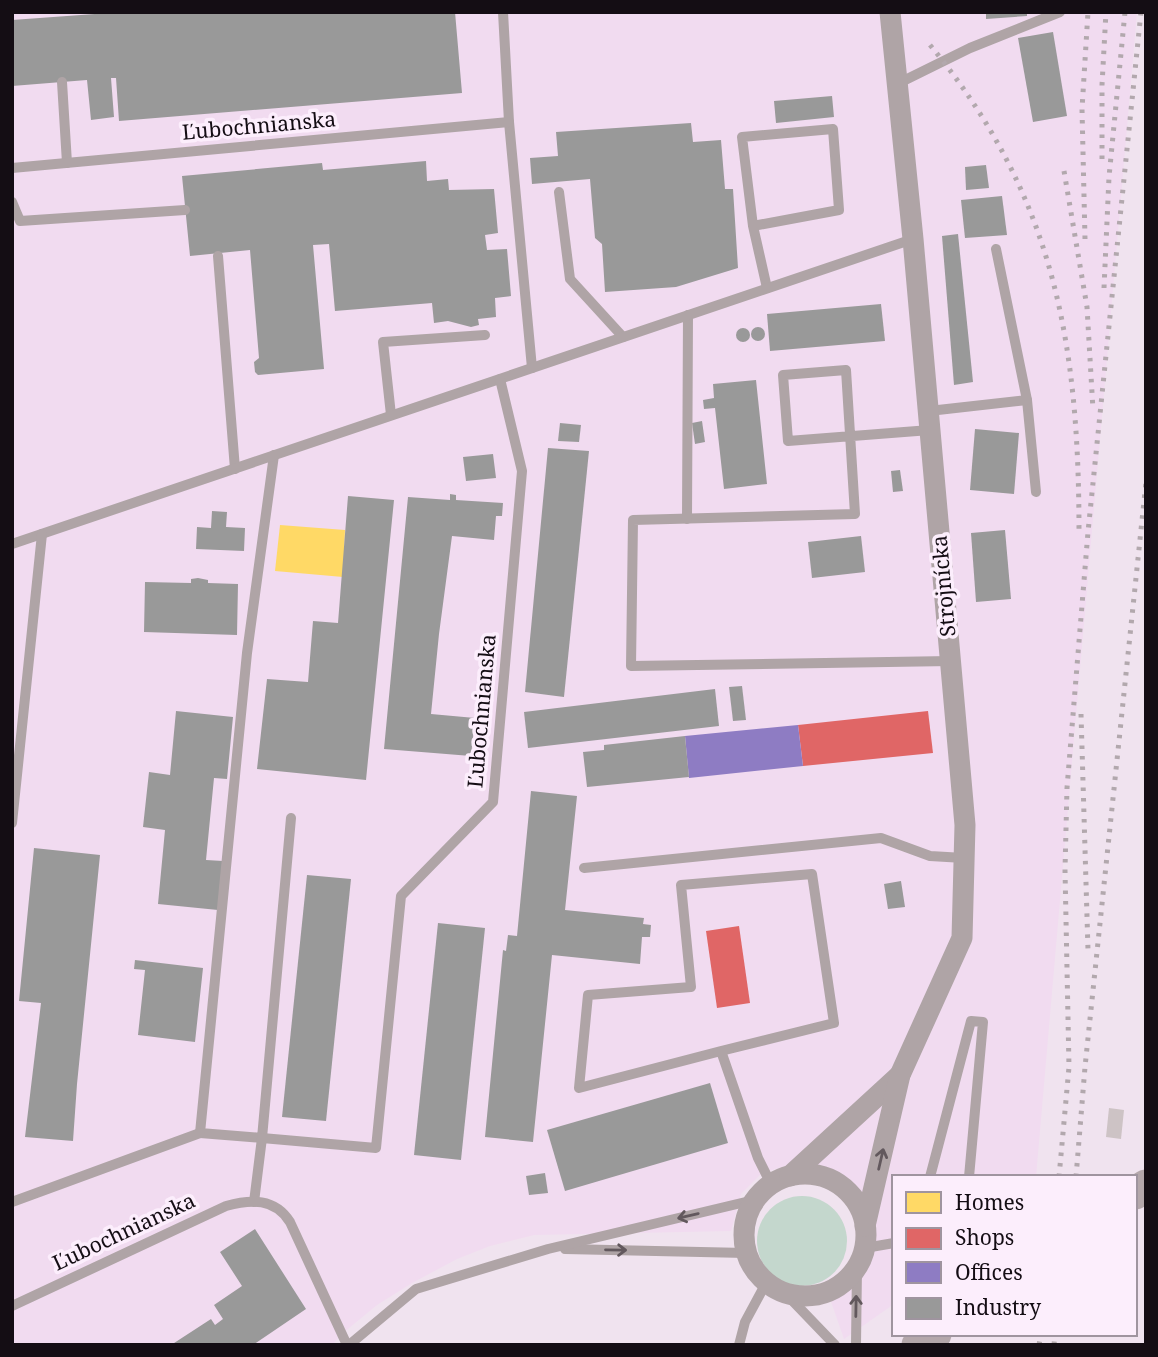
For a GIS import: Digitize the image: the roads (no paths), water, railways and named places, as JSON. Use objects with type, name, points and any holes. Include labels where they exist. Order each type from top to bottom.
[{"type":"street","name":"Strojnícka","points":[[890,12],[965,825],[961,938],[900,1075]]},
{"type":"street","points":[[900,1075],[865,1226],[865,1248],[857,1268],[843,1283],[825,1293],[806,1297],[786,1293],[766,1283],[751,1266],[746,1252],[744,1225],[754,1200],[900,1075]]},
{"type":"street","points":[[780,1180],[817,1175],[835,1182],[855,1200],[865,1226]]},
{"type":"lane","points":[[503,12],[509,122],[532,368]]},
{"type":"lane","points":[[897,84],[970,48],[1060,12]]},
{"type":"lane","points":[[62,82],[67,163]]},
{"type":"lane","name":"Ľubochnianska","points":[[12,168],[509,122]]},
{"type":"lane","points":[[753,226],[839,210],[832,129],[742,137],[753,226],[767,288]]},
{"type":"lane","points":[[559,192],[570,279],[623,337]]},
{"type":"lane","points":[[12,202],[20,221],[185,210]]},
{"type":"lane","points":[[12,544],[913,239]]},
{"type":"lane","points":[[996,248],[1027,400],[1036,492]]},
{"type":"lane","points":[[218,256],[235,469]]},
{"type":"lane","points":[[687,519],[688,315]]},
{"type":"lane","points":[[391,415],[383,342],[485,335]]},
{"type":"lane","points":[[951,661],[631,666],[633,520],[855,514],[852,436],[846,370],[783,374],[788,440],[852,436],[1027,400]]},
{"type":"lane","name":"Ľubochnianska","points":[[200,1133],[376,1148],[401,896],[493,802],[522,471],[500,379]]},
{"type":"lane","points":[[12,1202],[200,1133],[247,653],[274,455]]},
{"type":"lane","points":[[12,822],[42,534]]},
{"type":"lane","points":[[291,818],[254,1202],[275,1206],[284,1212],[348,1345],[416,1289],[548,1249],[754,1200]]},
{"type":"lane","points":[[584,868],[881,838],[930,856],[964,858]]},
{"type":"lane","points":[[812,874],[834,1023],[721,1051],[579,1088],[588,995],[691,987],[681,885],[812,874]]},
{"type":"lane","points":[[931,1175],[971,1021],[983,1022],[969,1175]]},
{"type":"lane","points":[[721,1051],[758,1158],[780,1180]]},
{"type":"lane","name":"Ľubochnianska","points":[[12,1306],[226,1206],[245,1201],[254,1202]]},
{"type":"lane","points":[[865,1248],[892,1243]]},
{"type":"lane","points":[[548,1249],[746,1252]]},
{"type":"lane","points":[[856,1345],[857,1268]]},
{"type":"lane","points":[[740,1345],[745,1322],[766,1283]]},
{"type":"lane","points":[[786,1293],[835,1345]]},
{"type":"railway","points":[[1085,239],[1082,109],[1088,12]]},
{"type":"railway","points":[[1102,159],[1106,12]]},
{"type":"railway","points":[[1104,288],[1109,177],[1125,12]]},
{"type":"railway","points":[[1059,1175],[1069,1067],[1065,870],[1067,788],[1088,532],[1141,12]]},
{"type":"railway","points":[[930,45],[972,101],[1006,158],[1032,215],[1051,274],[1065,334],[1073,397],[1079,532]]},
{"type":"railway","points":[[1064,171],[1087,307],[1093,410]]},
{"type":"railway","points":[[1076,1175],[1146,482]]},
{"type":"railway","points":[[1081,714],[1088,950]]},
{"type":"railway","points":[[1039,1345],[1041,1336]]},
{"type":"railway","points":[[1054,1345],[1055,1336]]}]
